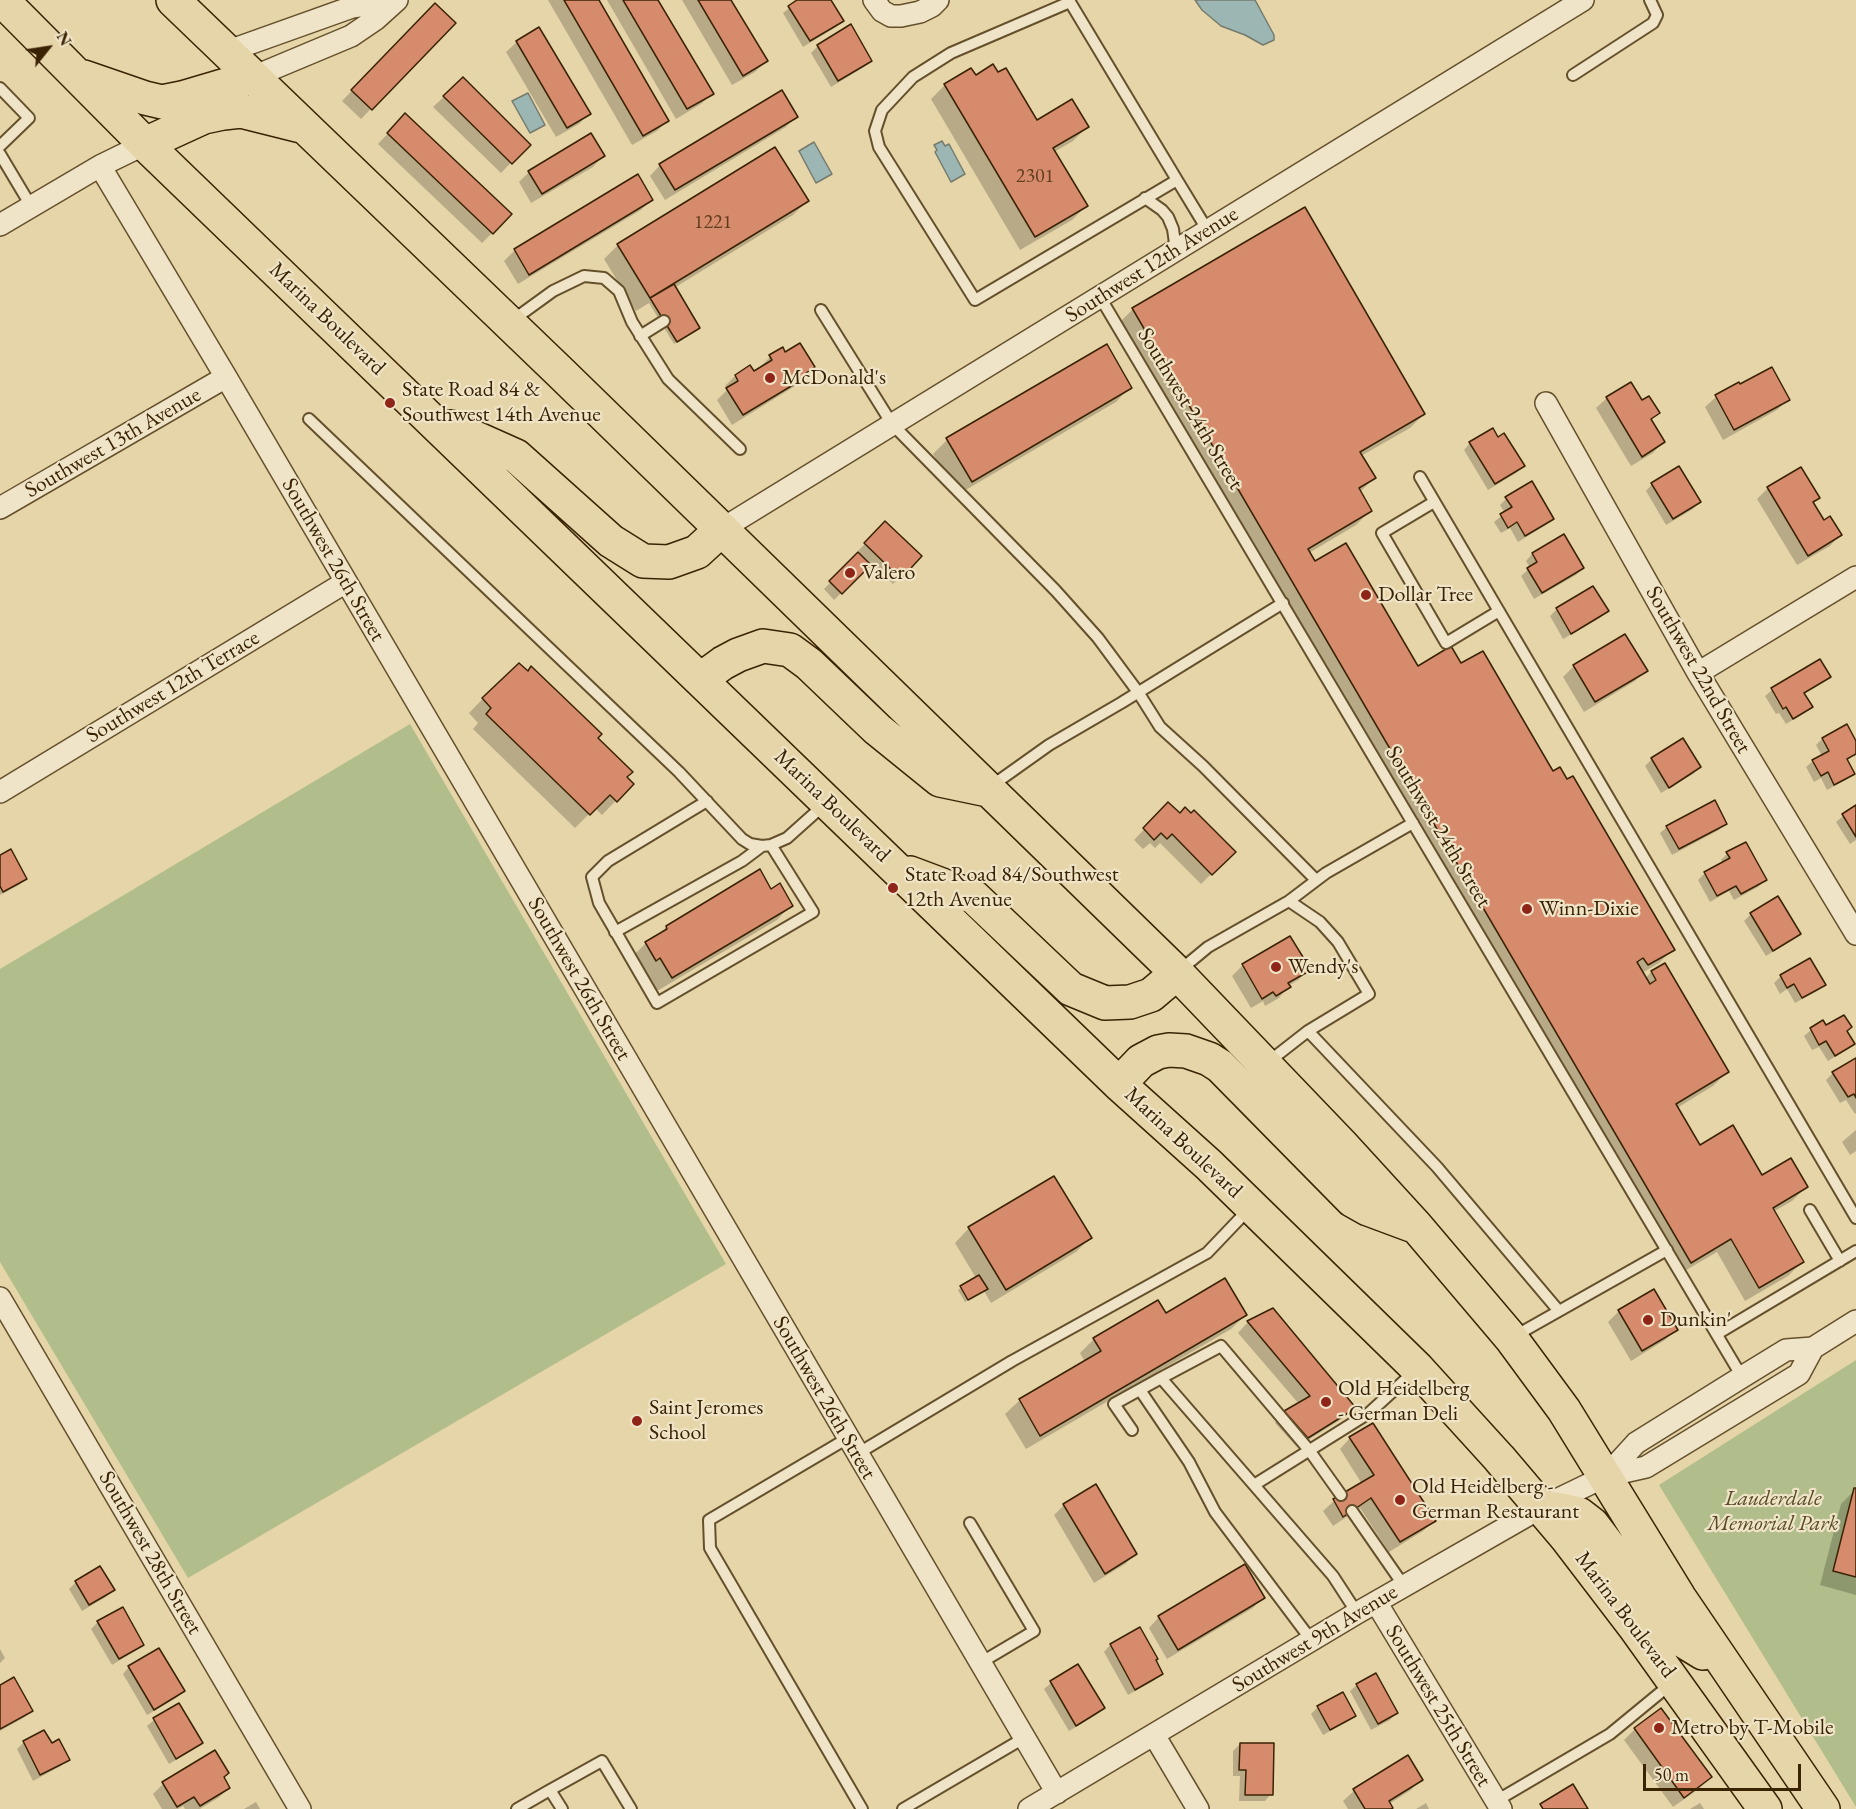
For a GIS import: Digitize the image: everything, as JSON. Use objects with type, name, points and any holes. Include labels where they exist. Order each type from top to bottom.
[{"type":"main road","name":"Marina Boulevard","points":[[2,0],[145,144],[1119,1084],[1209,1165],[1418,1369],[1542,1508],[1634,1626],[1766,1809]]},
{"type":"main road","points":[[173,0],[722,529],[1177,973],[1416,1226],[1511,1338],[1564,1410],[1679,1597],[1823,1809]]},
{"type":"main road","points":[[77,75],[162,102],[253,77]]},
{"type":"main road","points":[[145,144],[204,117],[241,111],[303,127]]},
{"type":"main road","points":[[430,417],[516,456],[611,541],[643,561],[669,562],[697,552],[722,529]]},
{"type":"main road","points":[[701,679],[738,655],[763,646],[790,650],[809,664],[877,729],[940,780],[988,789]]},
{"type":"main road","points":[[897,868],[974,897],[1071,989],[1105,1003],[1130,1002],[1151,995],[1177,973]]},
{"type":"main road","points":[[1119,1084],[1141,1061],[1158,1052],[1186,1051],[1209,1059],[1220,1066],[1352,1200],[1368,1209],[1416,1226]]},
{"type":"main road","points":[[1542,1508],[1579,1514],[1592,1524],[1680,1639],[1726,1668]]},
{"type":"street","points":[[226,52],[352,7],[397,0],[376,19],[351,36],[253,77]]},
{"type":"street","points":[[873,0],[882,11],[891,16],[920,12],[938,0]]},
{"type":"street","name":"Southwest 12th Avenue","points":[[722,529],[1583,0]]},
{"type":"street","points":[[0,225],[100,166],[145,144]]},
{"type":"street","name":"Southwest 26th Street","points":[[100,166],[1056,1793]]},
{"type":"street","name":"Southwest 13th Avenue","points":[[0,508],[226,377]]},
{"type":"street","name":"Southwest 22nd Street","points":[[1546,403],[1698,673],[1856,934]]},
{"type":"street","points":[[1698,673],[1856,577]]},
{"type":"street","name":"Southwest 12th Terrace","points":[[0,792],[346,582]]},
{"type":"street","name":"Southwest 28th Street","points":[[0,1298],[300,1809]]},
{"type":"street","name":"Southwest 9th Avenue","points":[[1606,1476],[1636,1443],[1742,1377],[1786,1350],[1813,1348],[1856,1321]]},
{"type":"street","name":"Southwest 9th Avenue","points":[[1029,1809],[1357,1613],[1542,1508],[1606,1476],[1646,1467],[1799,1374],[1813,1348]]},
{"type":"street","name":"Southwest 25th Street","points":[[1376,1602],[1499,1805]]},
{"type":"street","points":[[1154,1734],[1198,1809]]},
{"type":"lane","points":[[1573,75],[1653,23],[1657,15],[1650,0]]},
{"type":"lane","points":[[1177,180],[975,300],[879,147],[875,131],[882,110],[922,71],[951,53],[1070,2],[1208,231]]},
{"type":"lane","points":[[0,88],[29,118],[0,146]]},
{"type":"lane","points":[[0,154],[32,206]]},
{"type":"lane","points":[[1145,198],[1162,210],[1168,218],[1173,229],[1176,250]]},
{"type":"lane","points":[[508,324],[553,291],[584,276],[604,278],[619,291],[632,322],[668,379],[740,449]]},
{"type":"lane","name":"Southwest 24th Street","points":[[1100,297],[1742,1377]]},
{"type":"lane","points":[[821,310],[892,424],[1056,591],[1098,638],[1138,692],[1160,727],[1203,766],[1316,880]]},
{"type":"lane","points":[[640,336],[664,321]]},
{"type":"lane","points":[[309,419],[707,801],[742,839],[750,844],[767,846],[813,912],[657,1003],[599,903],[592,877],[608,861],[707,801]]},
{"type":"lane","points":[[1420,477],[1856,1218]]},
{"type":"lane","points":[[1434,502],[1382,533],[1446,644],[1498,611]]},
{"type":"lane","points":[[988,789],[1048,745],[1283,603]]},
{"type":"lane","points":[[615,932],[767,846],[787,838],[827,802]]},
{"type":"lane","points":[[1177,973],[1208,947],[1289,901],[1326,873],[1413,823]]},
{"type":"lane","points":[[1265,1064],[1308,1031],[1369,994],[1338,942],[1320,922],[1289,901]]},
{"type":"lane","points":[[1308,1031],[1437,1167],[1558,1310]]},
{"type":"lane","points":[[861,1809],[710,1548],[709,1520],[1012,1361],[1207,1253],[1251,1206]]},
{"type":"lane","points":[[1810,1210],[1840,1261]]},
{"type":"lane","points":[[1511,1338],[1667,1250]]},
{"type":"lane","points":[[1717,1334],[1856,1251]]},
{"type":"lane","points":[[1132,1430],[1114,1404],[1221,1346],[1308,1450],[1341,1495]]},
{"type":"lane","points":[[1254,1485],[1370,1413],[1418,1369]]},
{"type":"lane","points":[[1161,1378],[1332,1576],[1357,1613]]},
{"type":"lane","points":[[1140,1390],[1189,1462],[1215,1512],[1312,1641]]},
{"type":"lane","points":[[1352,1511],[1404,1586]]},
{"type":"lane","points":[[970,1523],[1034,1631],[980,1663]]},
{"type":"lane","points":[[1499,1805],[1611,1734],[1674,1681]]},
{"type":"lane","points":[[903,1809],[1024,1738]]},
{"type":"lane","points":[[517,1809],[602,1761],[631,1809]]},
{"type":"lane","points":[[550,1790],[561,1809]]},
{"type":"green space","points":[[410,724],[726,1264],[188,1578],[0,1262],[0,969]]},
{"type":"green space","name":"Lauderdale Memorial Park","points":[[1856,1360],[1856,1807],[1659,1485]]},
{"type":"water","points":[[1195,0],[1255,0],[1274,35],[1274,40],[1263,45],[1221,26],[1202,10]]},
{"type":"water","points":[[528,93],[545,125],[530,133],[512,101]]},
{"type":"water","points":[[942,141],[945,146],[949,144],[965,174],[951,182],[935,152],[937,150],[934,145]]},
{"type":"water","points":[[814,142],[832,174],[816,183],[799,151]]},
{"type":"building","points":[[564,0],[599,0],[669,121],[643,136]]},
{"type":"building","points":[[623,0],[658,0],[714,94],[687,109]]},
{"type":"building","points":[[698,0],[731,0],[768,61],[743,76]]},
{"type":"building","points":[[797,0],[831,0],[844,21],[810,41],[788,6]]},
{"type":"building","points":[[435,3],[456,23],[372,110],[351,90]]},
{"type":"building","points":[[851,24],[872,61],[838,81],[817,45]]},
{"type":"building","points":[[539,27],[591,114],[567,128],[516,41]]},
{"type":"building","points":[[993,64],[998,72],[1006,68],[1037,120],[1072,99],[1089,127],[1053,148],[1088,206],[1035,237],[944,84],[971,68],[976,75]]},
{"type":"building","points":[[463,77],[531,145],[512,164],[443,96]]},
{"type":"building","points":[[782,90],[798,117],[675,190],[659,164]]},
{"type":"building","points":[[405,113],[512,214],[493,234],[387,133]]},
{"type":"building","points":[[591,133],[605,156],[542,194],[528,171]]},
{"type":"building","points":[[775,147],[809,201],[650,298],[617,244]]},
{"type":"building","points":[[638,174],[653,200],[529,275],[514,249]]},
{"type":"building","points":[[1305,207],[1425,414],[1360,452],[1376,478],[1359,488],[1372,511],[1308,549],[1315,561],[1346,543],[1418,666],[1451,646],[1461,663],[1483,651],[1553,771],[1560,767],[1567,779],[1573,776],[1675,950],[1648,965],[1643,958],[1637,962],[1650,984],[1656,980],[1651,971],[1665,963],[1729,1072],[1676,1104],[1700,1145],[1733,1125],[1762,1175],[1791,1158],[1808,1187],[1773,1208],[1804,1262],[1759,1288],[1731,1239],[1691,1263],[1132,308]]},
{"type":"building","points":[[674,284],[700,328],[677,342],[650,298]]},
{"type":"building","name":"McDonald's","points":[[800,343],[815,367],[806,373],[808,376],[743,415],[726,388],[738,381],[735,375],[750,365],[754,371],[772,360],[769,355],[783,347],[785,352]]},
{"type":"building","points":[[1107,344],[1132,388],[972,482],[946,438]]},
{"type":"building","points":[[1772,367],[1790,400],[1734,430],[1715,395]]},
{"type":"building","points":[[1631,382],[1642,400],[1649,396],[1660,413],[1651,419],[1665,442],[1642,457],[1606,397]]},
{"type":"building","points":[[1493,428],[1498,437],[1504,433],[1525,466],[1495,484],[1469,442]]},
{"type":"building","points":[[1679,466],[1701,502],[1673,519],[1651,483]]},
{"type":"building","points":[[1801,467],[1820,498],[1813,502],[1824,520],[1830,516],[1842,535],[1808,556],[1767,487]]},
{"type":"building","points":[[1532,481],[1554,519],[1525,536],[1517,522],[1508,528],[1500,514],[1512,507],[1505,497]]},
{"type":"building","points":[[885,521],[922,556],[901,579],[864,543]]},
{"type":"building","points":[[1564,534],[1584,568],[1542,593],[1527,568],[1537,562],[1532,553]]},
{"type":"building","name":"Valero","points":[[858,552],[871,565],[842,594],[829,581]]},
{"type":"building","points":[[1593,586],[1609,611],[1571,634],[1556,608]]},
{"type":"building","points":[[1625,634],[1648,671],[1595,702],[1573,665]]},
{"type":"building","points":[[1820,659],[1831,677],[1804,693],[1813,707],[1793,719],[1786,707],[1783,709],[1771,688]]},
{"type":"building","points":[[519,663],[528,671],[531,666],[602,734],[598,738],[633,772],[627,777],[634,784],[617,802],[610,795],[590,815],[486,714],[491,708],[482,698]]},
{"type":"building","points":[[1847,724],[1856,741],[1856,754],[1847,759],[1855,774],[1834,785],[1828,772],[1821,776],[1812,760],[1829,751],[1822,738]]},
{"type":"building","points":[[1683,738],[1701,767],[1669,788],[1651,758]]},
{"type":"building","points":[[1715,800],[1727,824],[1679,849],[1666,826]]},
{"type":"building","points":[[1168,802],[1180,813],[1185,807],[1191,813],[1194,810],[1236,852],[1212,875],[1172,834],[1167,839],[1161,833],[1154,840],[1143,828]]},
{"type":"building","points":[[1856,805],[1856,837],[1842,814]]},
{"type":"building","points":[[1746,842],[1767,880],[1741,894],[1736,886],[1717,896],[1704,872],[1730,858],[1726,852]]},
{"type":"building","points":[[11,849],[27,879],[3,892],[0,886],[0,855]]},
{"type":"building","points":[[760,869],[771,889],[780,883],[793,906],[672,978],[660,958],[656,961],[645,942],[667,929],[666,926]]},
{"type":"building","points":[[1778,896],[1801,934],[1773,951],[1750,913]]},
{"type":"building","name":"Wendy's","points":[[1290,936],[1311,970],[1288,983],[1291,987],[1276,996],[1273,992],[1262,999],[1242,964]]},
{"type":"building","points":[[1810,958],[1826,985],[1802,998],[1794,984],[1787,988],[1780,975]]},
{"type":"building","points":[[1844,1015],[1852,1027],[1847,1031],[1855,1044],[1835,1056],[1826,1041],[1819,1045],[1810,1028],[1823,1020],[1826,1025]]},
{"type":"building","points":[[1856,1058],[1856,1098],[1854,1094],[1848,1097],[1832,1072]]},
{"type":"building","points":[[1054,1176],[1092,1238],[1006,1290],[968,1227]]},
{"type":"building","points":[[979,1275],[988,1289],[968,1300],[960,1286]]},
{"type":"building","points":[[1225,1278],[1247,1315],[1040,1436],[1019,1399],[1101,1351],[1093,1338],[1158,1300],[1166,1313]]},
{"type":"building","name":"Dunkin'","points":[[1654,1289],[1678,1330],[1642,1351],[1618,1310]]},
{"type":"building","points":[[1273,1308],[1356,1408],[1308,1438],[1284,1411],[1310,1396],[1247,1321]]},
{"type":"building","points":[[1373,1423],[1436,1521],[1400,1542],[1371,1498],[1343,1517],[1333,1499],[1374,1475],[1349,1437]]},
{"type":"building","points":[[1096,1484],[1137,1554],[1105,1574],[1063,1504]]},
{"type":"building","points":[[1854,1488],[1856,1488],[1856,1577],[1833,1571]]},
{"type":"building","points":[[1245,1564],[1265,1598],[1178,1650],[1158,1616]]},
{"type":"building","points":[[100,1566],[115,1590],[89,1605],[75,1581]]},
{"type":"building","points":[[123,1607],[144,1645],[119,1659],[97,1621]]},
{"type":"building","points":[[1140,1627],[1158,1659],[1156,1660],[1163,1674],[1135,1690],[1110,1644]]},
{"type":"building","points":[[159,1648],[185,1691],[154,1710],[128,1666]]},
{"type":"building","points":[[1078,1664],[1105,1708],[1076,1726],[1050,1681]]},
{"type":"building","points":[[1376,1673],[1398,1713],[1378,1724],[1356,1684]]},
{"type":"building","points":[[14,1677],[33,1711],[0,1729],[0,1685]]},
{"type":"building","points":[[1343,1692],[1356,1716],[1330,1730],[1317,1706]]},
{"type":"building","points":[[179,1703],[203,1743],[176,1759],[153,1718]]},
{"type":"building","points":[[1661,1708],[1712,1777],[1684,1798],[1634,1728]]},
{"type":"building","points":[[44,1730],[52,1743],[59,1739],[70,1760],[40,1775],[23,1741]]},
{"type":"building","points":[[1240,1743],[1274,1743],[1273,1795],[1245,1795],[1246,1770],[1239,1770]]},
{"type":"building","points":[[215,1750],[229,1773],[224,1777],[230,1788],[200,1806],[194,1797],[177,1807],[162,1782]]},
{"type":"building","points":[[1408,1755],[1423,1780],[1389,1801],[1393,1808],[1391,1809],[1365,1809],[1353,1789]]},
{"type":"building","points":[[1573,1784],[1588,1809],[1543,1809],[1540,1804]]},
{"type":"place","name":"McDonald's","points":[[770,378]]},
{"type":"place","name":"State Road 84 & Southwest 14th Avenue","points":[[390,403]]},
{"type":"place","name":"Valero","points":[[850,573]]},
{"type":"place","name":"Dollar Tree","points":[[1366,595]]},
{"type":"place","name":"State Road 84/Southwest 12th Avenue","points":[[893,888]]},
{"type":"place","name":"Winn-Dixie","points":[[1527,909]]},
{"type":"place","name":"Wendy's","points":[[1276,967]]},
{"type":"place","name":"Dunkin'","points":[[1648,1320]]},
{"type":"place","name":"Old Heidelberg - German Deli","points":[[1326,1402]]},
{"type":"place","name":"Saint Jeromes School","points":[[637,1421]]},
{"type":"place","name":"Old Heidelberg - German Restaurant","points":[[1400,1500]]},
{"type":"place","name":"Metro by T-Mobile","points":[[1659,1728]]}]
